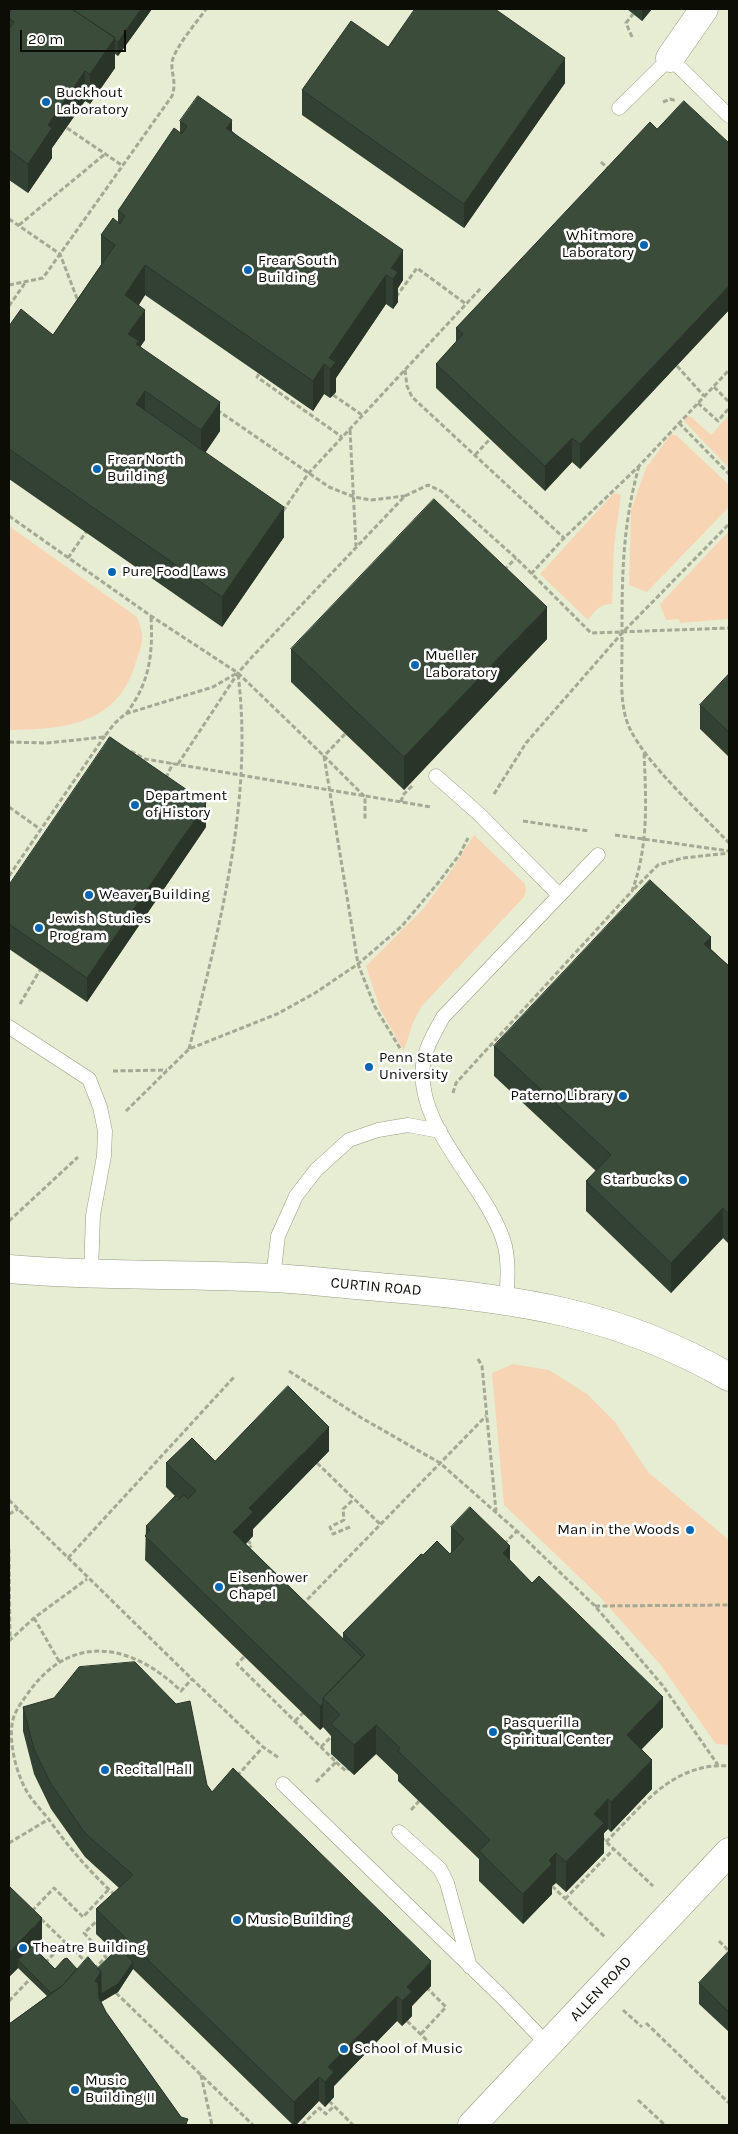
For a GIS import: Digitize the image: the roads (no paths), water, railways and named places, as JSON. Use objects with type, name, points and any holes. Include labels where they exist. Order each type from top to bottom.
[{"type":"street","points":[[670,58],[704,9]]},
{"type":"street","name":"CURTIN ROAD","points":[[9,1269],[273,1278],[506,1299],[566,1311],[650,1337],[694,1356],[729,1377]]},
{"type":"street","name":"ALLEN ROAD","points":[[472,2125],[549,2046],[729,1852]]},
{"type":"lane","points":[[619,108],[670,58],[729,116]]},
{"type":"lane","points":[[436,776],[479,814],[559,895]]},
{"type":"lane","points":[[506,1299],[508,1266],[504,1245],[495,1222],[440,1131],[425,1098],[423,1066],[431,1040],[443,1017],[598,855]]},
{"type":"lane","points":[[9,1027],[89,1079],[100,1107],[105,1131],[104,1156],[93,1215],[91,1273]]},
{"type":"lane","points":[[273,1278],[278,1236],[296,1196],[316,1170],[349,1140],[378,1130],[408,1125],[440,1131]]},
{"type":"lane","points":[[283,1784],[502,1996],[549,2046]]},
{"type":"lane","points":[[399,1832],[440,1869],[447,1882],[470,1967]]},
{"type":"place","name":"Buckhout Laboratory","points":[[46,102]]},
{"type":"place","name":"Whitmore Laboratory","points":[[644,245]]},
{"type":"place","name":"Frear South Building","points":[[248,270]]},
{"type":"place","name":"Frear North Building","points":[[97,469]]},
{"type":"place","name":"Pure Food Laws","points":[[112,572]]},
{"type":"place","name":"Mueller Laboratory","points":[[415,665]]},
{"type":"place","name":"Department of History","points":[[135,805]]},
{"type":"place","name":"Weaver Building","points":[[89,895]]},
{"type":"place","name":"Jewish Studies Program","points":[[39,928]]},
{"type":"place","name":"Penn State University","points":[[369,1067]]},
{"type":"place","name":"Paterno Library","points":[[623,1096]]},
{"type":"place","name":"Starbucks","points":[[683,1180]]},
{"type":"place","name":"Man in the Woods","points":[[690,1530]]},
{"type":"place","name":"Eisenhower Chapel","points":[[219,1587]]},
{"type":"place","name":"Pasquerilla Spiritual Center","points":[[493,1732]]},
{"type":"place","name":"Recital Hall","points":[[105,1770]]},
{"type":"place","name":"Music Building","points":[[237,1920]]},
{"type":"place","name":"Theatre Building","points":[[23,1948]]},
{"type":"place","name":"School of Music","points":[[344,2049]]},
{"type":"place","name":"Music Building II","points":[[75,2090]]}]
